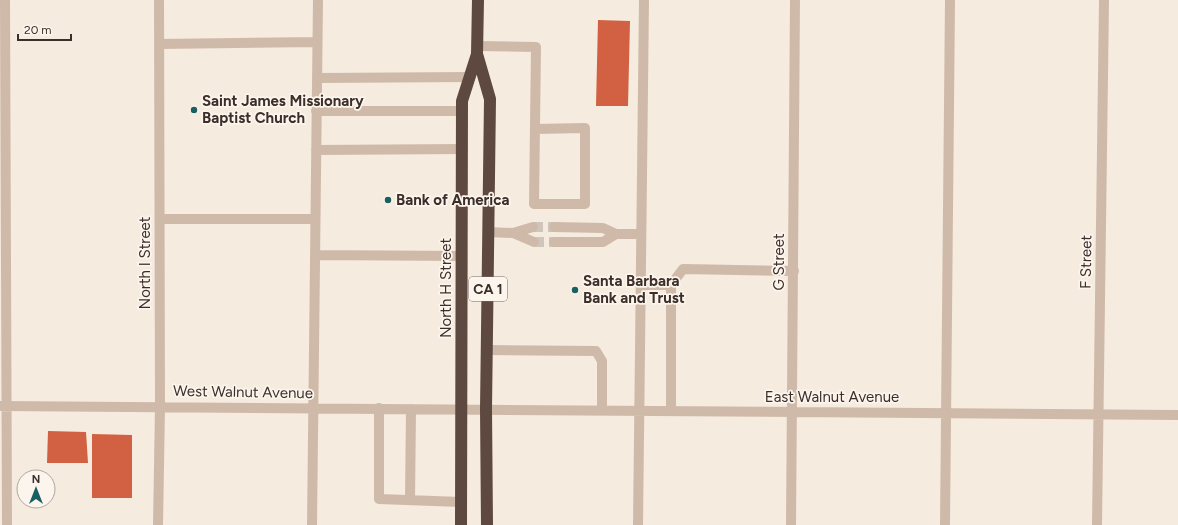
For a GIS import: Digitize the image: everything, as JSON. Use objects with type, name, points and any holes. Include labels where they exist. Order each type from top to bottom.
[{"type":"highway","name":"North H Street","points":[[461,525],[462,101],[477,50],[478,0]]},
{"type":"highway","name":"North H Street","points":[[477,50],[490,99],[486,409],[487,525]]},
{"type":"street","points":[[5,0],[4,406],[7,525]]},
{"type":"street","name":"North I Street","points":[[158,0],[160,219],[160,406],[158,525]]},
{"type":"street","points":[[312,525],[318,0]]},
{"type":"street","points":[[638,525],[644,0]]},
{"type":"street","name":"G Street","points":[[791,525],[795,0]]},
{"type":"street","points":[[945,525],[950,0]]},
{"type":"street","name":"F Street","points":[[1097,525],[1104,0]]},
{"type":"street","points":[[159,44],[317,42]]},
{"type":"street","points":[[477,50],[536,47],[534,204],[585,204],[585,128],[535,129]]},
{"type":"street","points":[[317,78],[470,77]]},
{"type":"street","points":[[316,112],[462,111]]},
{"type":"street","points":[[316,150],[462,149]]},
{"type":"street","points":[[160,219],[315,219]]},
{"type":"street","points":[[488,232],[513,233],[533,227]]},
{"type":"street","points":[[554,227],[603,228],[616,234],[641,234]]},
{"type":"street","points":[[513,233],[534,242]]},
{"type":"street","points":[[554,242],[603,242],[616,234]]},
{"type":"street","points":[[314,255],[462,256]]},
{"type":"street","points":[[670,411],[671,285],[683,270],[794,271]]},
{"type":"street","points":[[640,285],[671,285]]},
{"type":"street","points":[[487,350],[596,351],[602,361],[602,410]]},
{"type":"street","name":"West Walnut Avenue","points":[[4,406],[486,409]]},
{"type":"street","points":[[379,408],[379,499],[461,502]]},
{"type":"street","points":[[410,500],[411,409]]},
{"type":"street","name":"East Walnut Avenue","points":[[486,409],[1099,413],[1178,415]]},
{"type":"building","points":[[598,20],[630,21],[628,106],[596,106]]},
{"type":"building","points":[[48,431],[86,432],[88,463],[47,463]]},
{"type":"building","points":[[92,434],[132,435],[132,498],[92,498]]},
{"type":"tunnel","points":[[533,227],[554,227]]},
{"type":"tunnel","points":[[534,242],[554,242]]},
{"type":"place","name":"Saint James Missionary Baptist Church","points":[[194,110]]},
{"type":"place","name":"Bank of America","points":[[388,200]]},
{"type":"place","name":"Santa Barbara Bank and Trust","points":[[575,290]]}]
